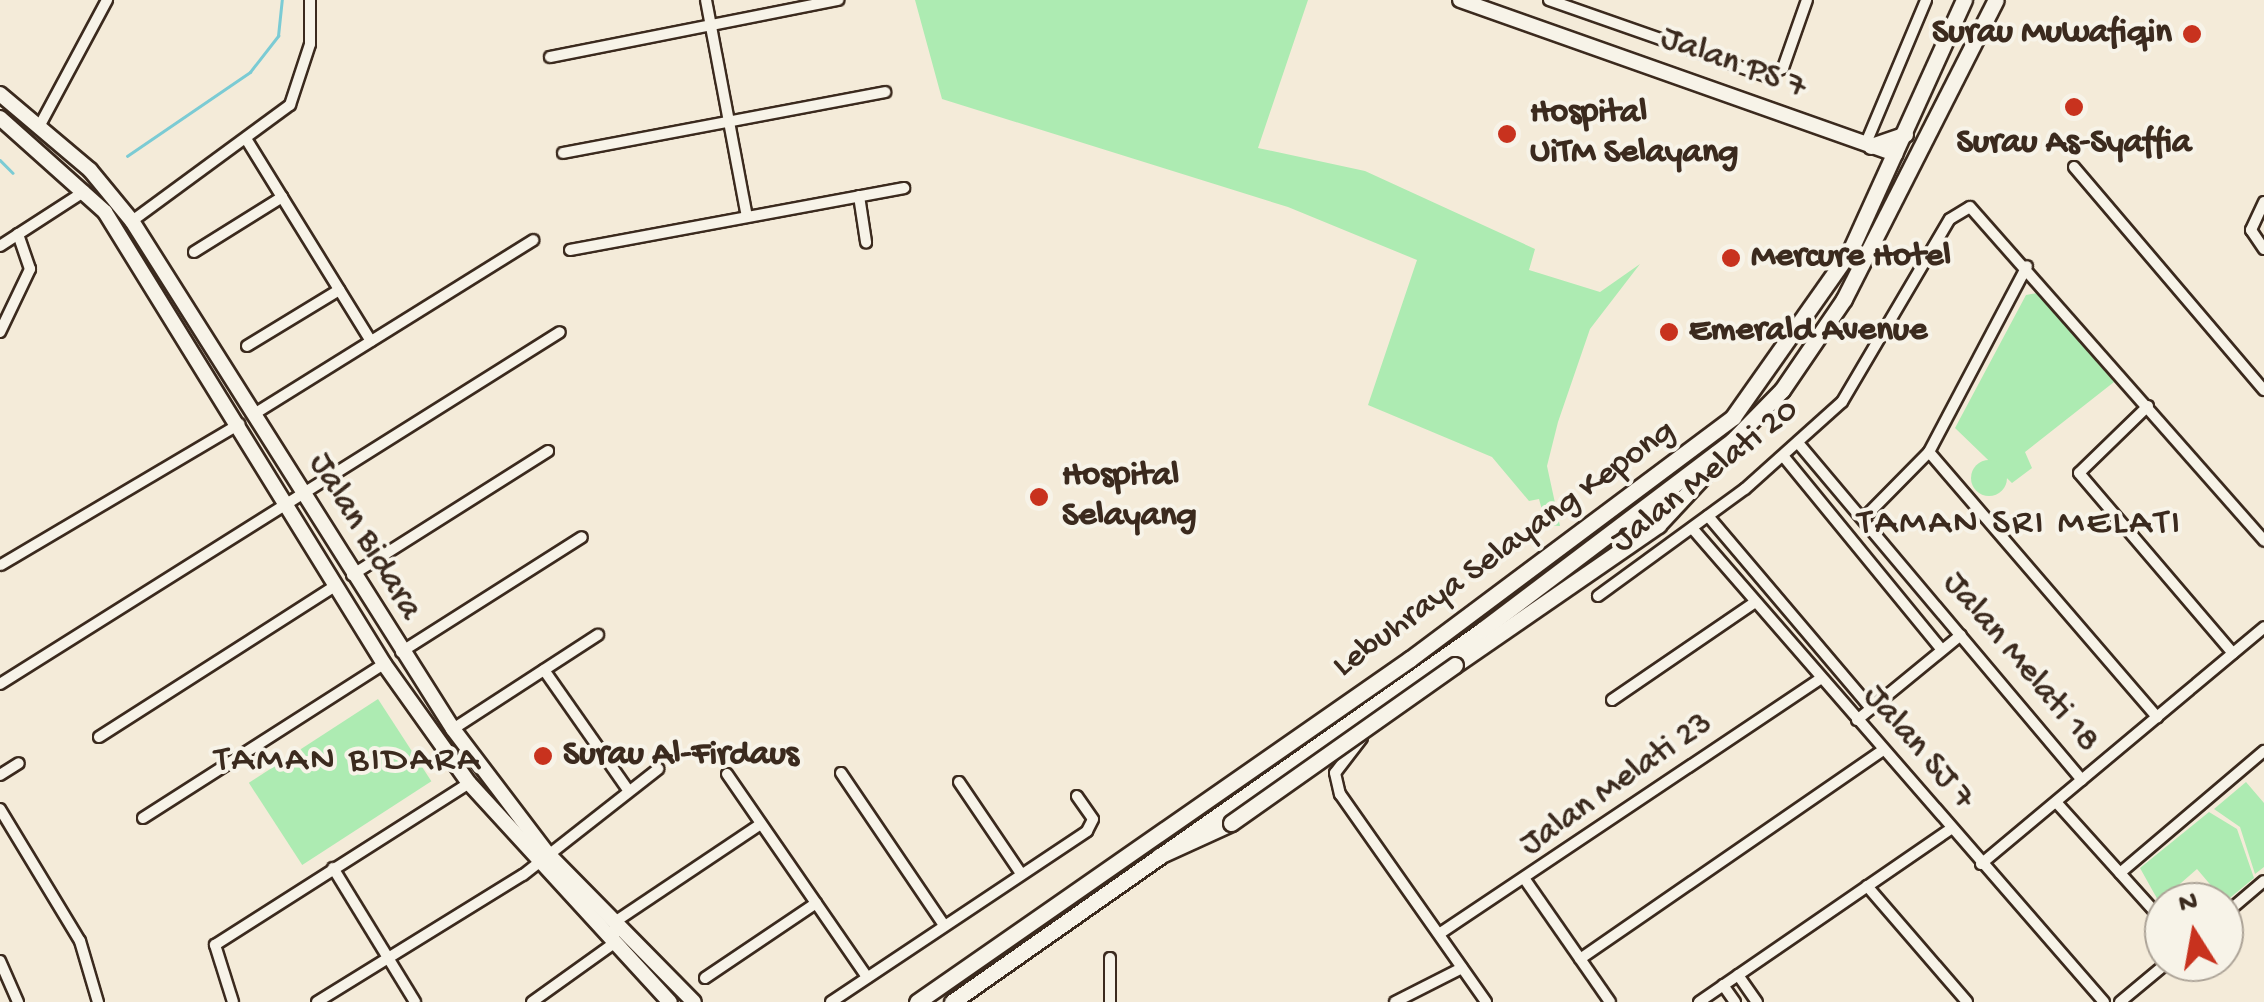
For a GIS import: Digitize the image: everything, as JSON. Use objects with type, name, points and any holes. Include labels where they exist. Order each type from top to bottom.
[{"type":"main road","name":"Jalan PS 7","points":[[1460,0],[1896,154]]},
{"type":"main road","name":"Lebuhraya Selayang Kepong","points":[[917,1002],[1410,659],[1733,417],[1802,330],[1896,154],[1964,0]]},
{"type":"main road","name":"Lebuhraya Selayang Kepong","points":[[952,1002],[1384,698],[1732,441],[1782,390],[1844,298],[1907,182],[1996,0]]},
{"type":"main road","name":"Jalan Bidara","points":[[0,94],[40,124],[132,221],[400,653],[453,728],[547,854],[694,1002]]},
{"type":"main road","name":"Jalan Bidara","points":[[0,118],[86,190],[239,424],[384,664],[469,784],[536,866],[670,1002]]},
{"type":"main road","points":[[1883,180],[1868,145],[1906,132]]},
{"type":"main road","points":[[1896,154],[1907,182]]},
{"type":"main road","points":[[1153,857],[1232,823],[1658,525],[1732,441]]},
{"type":"street","points":[[40,124],[107,0]]},
{"type":"street","points":[[132,221],[248,142],[299,90],[310,0]]},
{"type":"street","points":[[706,0],[747,216]]},
{"type":"street","points":[[550,57],[838,0]]},
{"type":"street","points":[[1549,0],[1766,76],[1783,68],[1807,0]]},
{"type":"street","points":[[1868,145],[1925,2],[1912,0]]},
{"type":"street","points":[[563,153],[885,92]]},
{"type":"street","points":[[248,142],[371,341]]},
{"type":"street","points":[[2074,167],[2264,390]]},
{"type":"street","points":[[570,250],[904,188]]},
{"type":"street","points":[[0,246],[86,190]]},
{"type":"street","points":[[858,196],[866,242]]},
{"type":"street","points":[[194,252],[282,197]]},
{"type":"street","points":[[2264,202],[2251,230],[2264,248]]},
{"type":"street","name":"Jalan Melati 20","points":[[1598,596],[1784,458],[1842,402],[1950,219],[1978,210],[2027,266]]},
{"type":"street","points":[[0,332],[30,270],[18,234]]},
{"type":"street","points":[[254,414],[533,240]]},
{"type":"street","points":[[1863,519],[1929,452],[2027,266],[2264,540]]},
{"type":"street","points":[[247,346],[339,290]]},
{"type":"street","points":[[0,684],[560,332]]},
{"type":"street","points":[[2148,406],[2079,473],[2233,652]]},
{"type":"street","points":[[1,565],[239,424]]},
{"type":"street","name":"Jalan Melati 18","points":[[1799,444],[2082,780]]},
{"type":"street","points":[[352,576],[548,450]]},
{"type":"street","points":[[1929,452],[2156,718]]},
{"type":"street","points":[[1784,458],[1942,650]]},
{"type":"street","points":[[1708,516],[1871,708]]},
{"type":"street","name":"Jalan SJ 7","points":[[1692,528],[2104,1002]]},
{"type":"street","points":[[400,653],[582,537]]},
{"type":"street","points":[[99,737],[338,585]]},
{"type":"street","points":[[1612,700],[1755,602]]},
{"type":"street","points":[[1982,864],[2264,627]]},
{"type":"street","points":[[453,728],[598,636]]},
{"type":"street","points":[[1857,720],[1960,636]]},
{"type":"street","points":[[143,818],[384,664]]},
{"type":"street","points":[[544,670],[628,790]]},
{"type":"street","name":"Jalan Melati 23","points":[[1442,932],[1526,881],[1821,678]]},
{"type":"street","points":[[1384,698],[1335,784],[1442,932],[1486,1002]]},
{"type":"street","points":[[1580,959],[1883,750]]},
{"type":"street","points":[[2120,873],[2264,751]]},
{"type":"street","points":[[0,775],[20,763]]},
{"type":"street","points":[[316,1002],[536,866],[658,768]]},
{"type":"street","points":[[841,773],[944,925]]},
{"type":"street","points":[[727,774],[867,978]]},
{"type":"street","points":[[958,782],[1020,872]]},
{"type":"street","points":[[233,1002],[214,945],[469,784]]},
{"type":"street","points":[[831,1002],[1094,822],[1077,796]]},
{"type":"street","points":[[2056,802],[2144,900]]},
{"type":"street","points":[[0,809],[80,941],[98,1002]]},
{"type":"street","points":[[532,1002],[612,944],[616,921],[761,824]]},
{"type":"street","points":[[1699,1002],[1950,829]]},
{"type":"street","points":[[334,868],[415,1002]]},
{"type":"street","points":[[1526,881],[1610,1002]]},
{"type":"street","points":[[2244,898],[2264,881]]},
{"type":"street","points":[[1867,886],[1968,1002]]},
{"type":"street","points":[[704,978],[816,903]]},
{"type":"street","points":[[1110,958],[1110,1002]]},
{"type":"street","points":[[0,960],[18,1002]]},
{"type":"street","points":[[1395,1002],[1462,968]]},
{"type":"street","points":[[1738,975],[1757,1002]]},
{"type":"street","points":[[2120,1002],[2144,982]]},
{"type":"street","points":[[1723,986],[1735,1002]]},
{"type":"green space","points":[[915,0],[1308,0],[1258,148],[1365,171],[1535,249],[1529,270],[1600,292],[1640,264],[1590,329],[1558,422],[1547,466],[1560,526],[1546,525],[1539,499],[1529,501],[1492,457],[1368,405],[1417,260],[1288,207],[942,99]]},
{"type":"green space","points":[[2037,293],[2114,382],[2025,452],[2032,468],[2012,483],[1955,428],[2026,295]]},
{"type":"green space","points":[[1989,460],[2002,465],[2007,478],[2002,491],[1989,496],[1976,491],[1971,478],[1976,465]]},
{"type":"green space","points":[[378,699],[431,781],[302,865],[249,783]]},
{"type":"green space","points":[[2246,782],[2264,803],[2264,867],[2255,874],[2240,827],[2214,809]]},
{"type":"green space","points":[[2209,812],[2237,829],[2254,878],[2244,886],[2244,882],[2208,882],[2197,869],[2182,882],[2148,882],[2140,868]]},
{"type":"waterway","points":[[127,156],[250,72],[278,36],[282,0]]},
{"type":"waterway","points":[[0,160],[13,173]]},
{"type":"place","name":"Surau Muwafiqin","points":[[2192,34]]},
{"type":"place","name":"Surau As-Syaffia","points":[[2074,107]]},
{"type":"place","name":"Hospital UiTM Selayang","points":[[1507,134]]},
{"type":"place","name":"Mercure Hotel","points":[[1731,258]]},
{"type":"place","name":"Emerald Avenue","points":[[1669,332]]},
{"type":"place","name":"Hospital Selayang","points":[[1039,497]]},
{"type":"place","name":"Surau Al-Firdaus","points":[[543,756]]},
{"type":"district","name":"TAMAN SRI MELATI","points":[[2020,525]]},
{"type":"district","name":"TAMAN BIDARA","points":[[348,762]]}]
